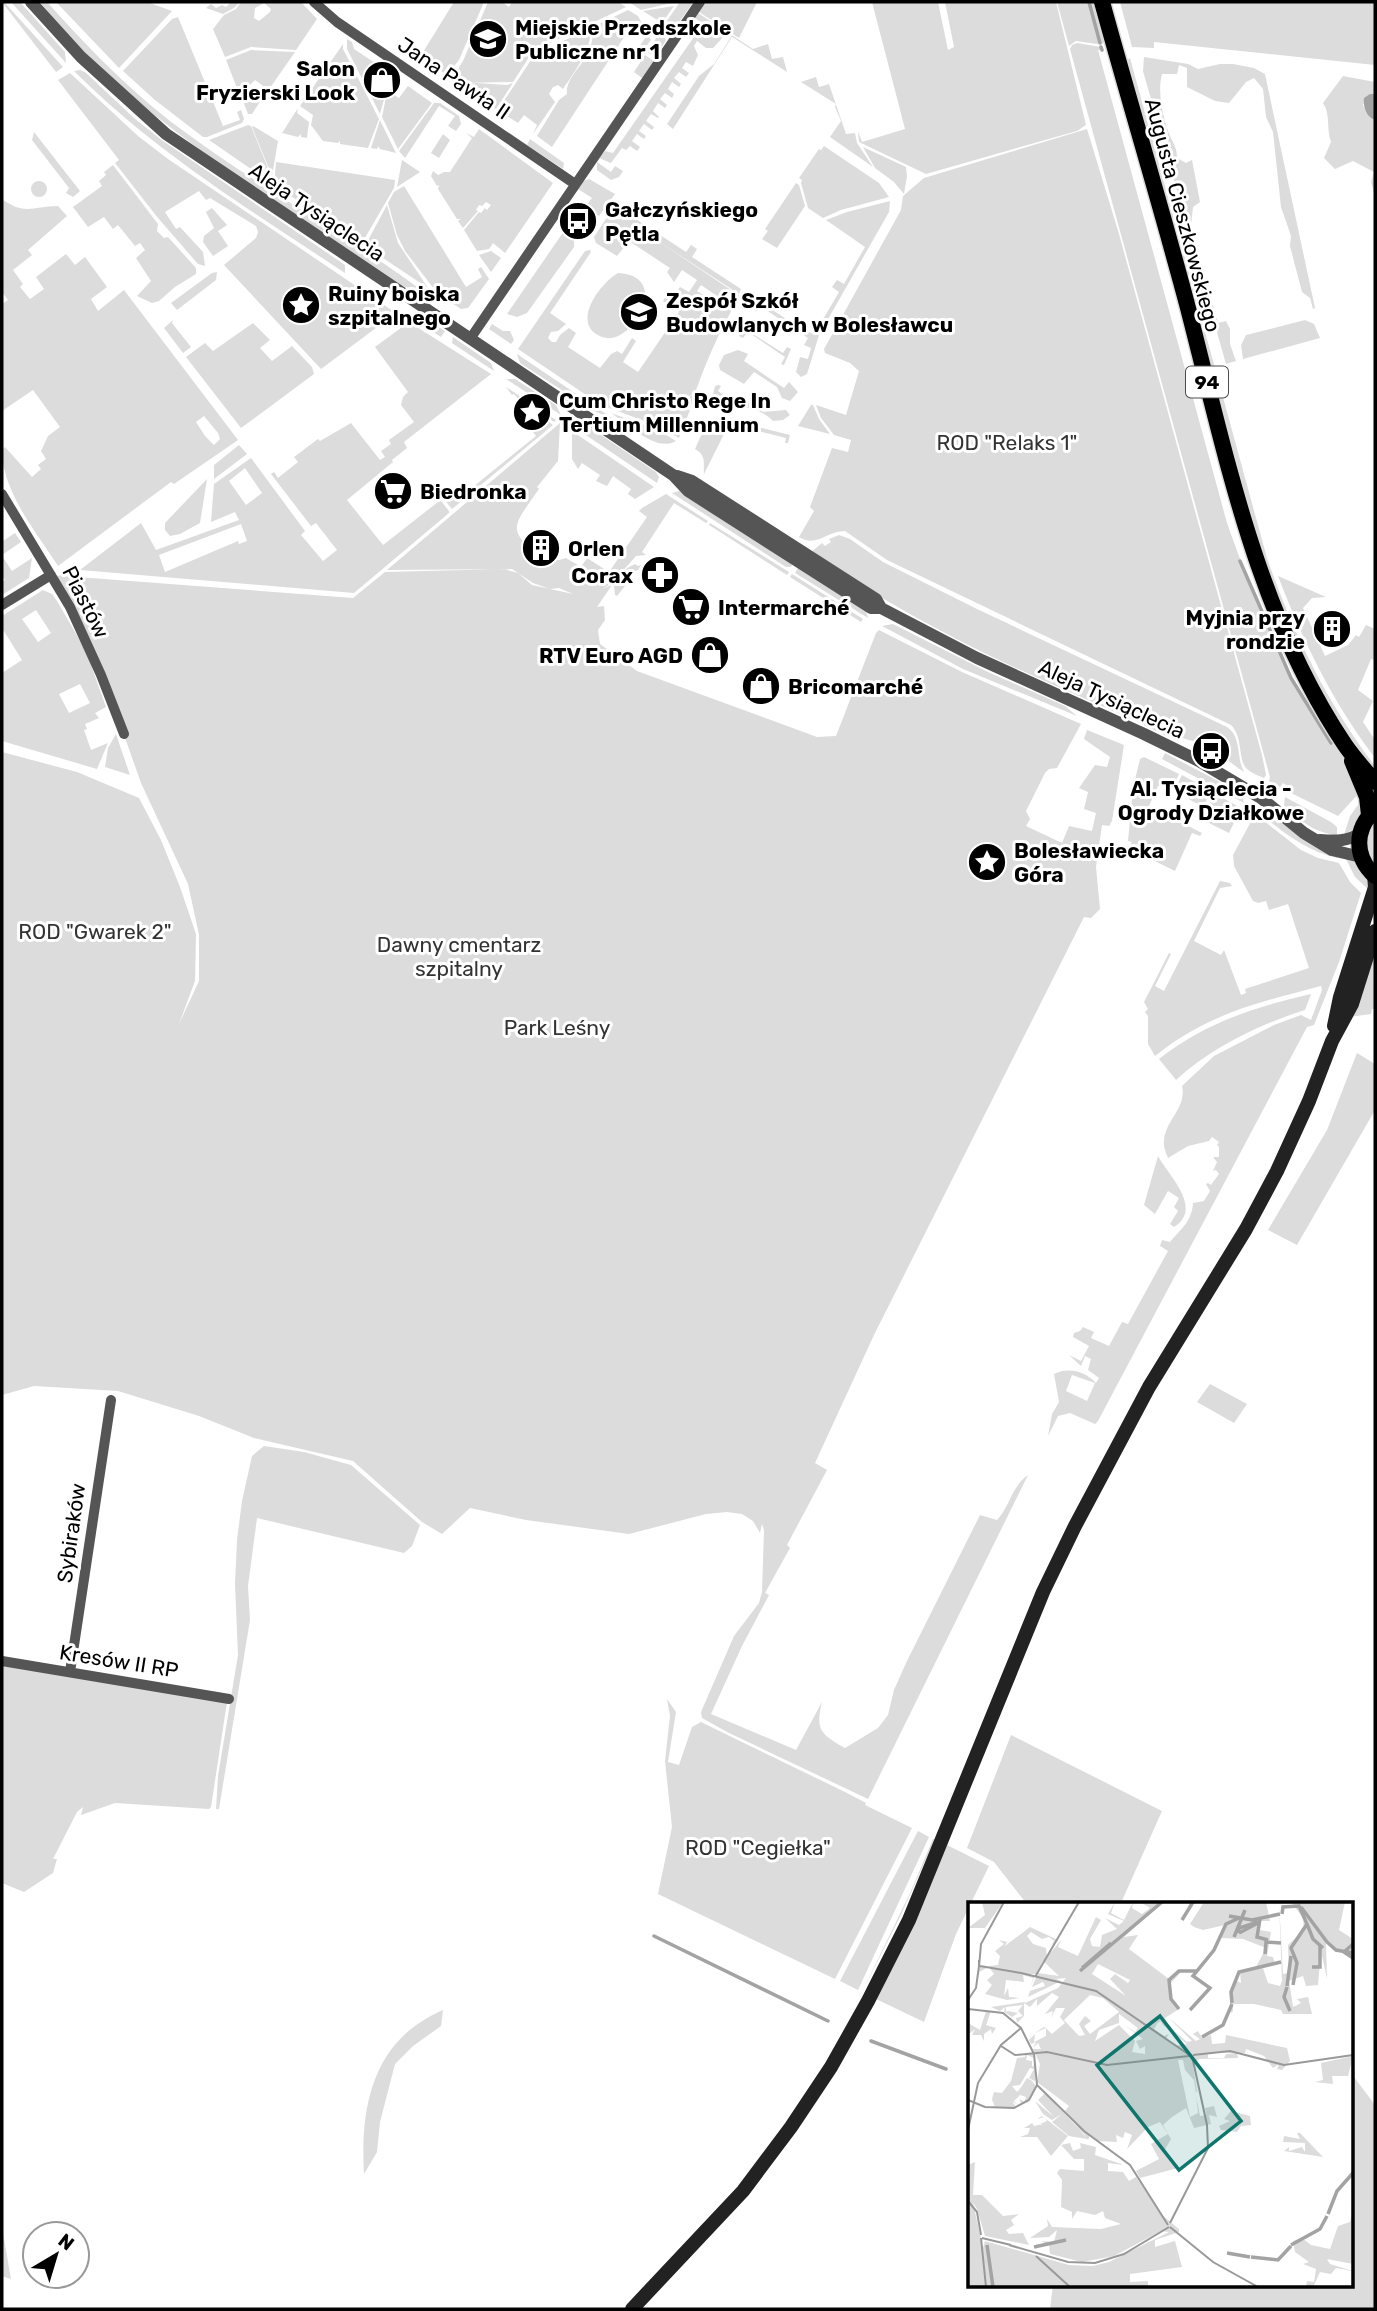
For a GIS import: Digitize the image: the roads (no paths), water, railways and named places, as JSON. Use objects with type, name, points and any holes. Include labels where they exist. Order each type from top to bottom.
[{"type":"main road","name":"Augusta Cieszkowskiego","points":[[1102,2],[1172,247],[1255,558],[1277,619],[1297,662],[1347,749],[1372,813]]},
{"type":"main road","name":"Augusta Cieszkowskiego","points":[[1347,749],[1375,782]]},
{"type":"main road","name":"94","points":[[1361,858],[1360,834],[1372,813]]},
{"type":"main road","points":[[1332,1041],[1340,997],[1375,887],[1375,876],[1361,858]]},
{"type":"main road","points":[[632,2309],[743,2191],[791,2127],[831,2067],[868,2001],[909,1920],[1043,1592],[1149,1387],[1262,1201],[1309,1101],[1332,1041],[1352,1004],[1375,931]]},
{"type":"street","name":"Aleja Tysiąclecia","points":[[31,2],[81,57],[166,134],[673,474],[688,491],[797,562],[871,608],[881,608],[977,658],[1199,761],[1261,798],[1304,833],[1340,853],[1361,858]]},
{"type":"street","name":"Jana Pawła II","points":[[314,2],[337,22],[575,184]]},
{"type":"street","points":[[470,339],[700,2]]},
{"type":"street","name":"Piastów","points":[[2,494],[69,607],[101,675],[124,734]]},
{"type":"street","points":[[2,605],[51,575]]},
{"type":"street","points":[[1318,840],[1340,841],[1360,834]]},
{"type":"street","name":"Sybiraków","points":[[70,1672],[111,1400]]},
{"type":"street","name":"Kresów II RP","points":[[2,1661],[229,1699]]},
{"type":"waterway","points":[[1089,2],[1100,43]]},
{"type":"waterway","points":[[1240,561],[1291,678],[1331,743]]},
{"type":"waterway","points":[[654,1936],[828,2021]]},
{"type":"waterway","points":[[871,2041],[946,2069]]},
{"type":"place","name":"Miejskie Przedszkole Publiczne nr 1","points":[[488,39]]},
{"type":"place","name":"Salon Fryzierski Look","points":[[382,80]]},
{"type":"place","name":"Gałczyńskiego Pętla","points":[[578,221]]},
{"type":"place","name":"Ruiny boiska szpitalnego","points":[[301,305]]},
{"type":"place","name":"Zespół Szkół Budowlanych w Bolesławcu","points":[[639,312]]},
{"type":"place","name":"Cum Christo Rege In Tertium Millennium","points":[[532,412]]},
{"type":"place","name":"Biedronka","points":[[393,491]]},
{"type":"place","name":"Orlen","points":[[541,548]]},
{"type":"place","name":"Corax","points":[[660,575]]},
{"type":"place","name":"Intermarché","points":[[691,607]]},
{"type":"place","name":"Myjnia przy rondzie","points":[[1332,629]]},
{"type":"place","name":"RTV Euro AGD","points":[[710,655]]},
{"type":"place","name":"Bricomarché","points":[[761,686]]},
{"type":"place","name":"Al. Tysiąclecia - Ogrody Działkowe","points":[[1211,751]]},
{"type":"place","name":"Bolesławiecka Góra","points":[[987,862]]},
{"type":"park label","name":"ROD \"Relaks 1\"","points":[[1007,442]]},
{"type":"park label","name":"ROD \"Gwarek 2\"","points":[[95,931]]},
{"type":"park label","name":"Dawny cmentarz szpitalny","points":[[459,956]]},
{"type":"park label","name":"Park Leśny","points":[[557,1027]]},
{"type":"park label","name":"ROD \"Cegiełka\"","points":[[758,1847]]}]
